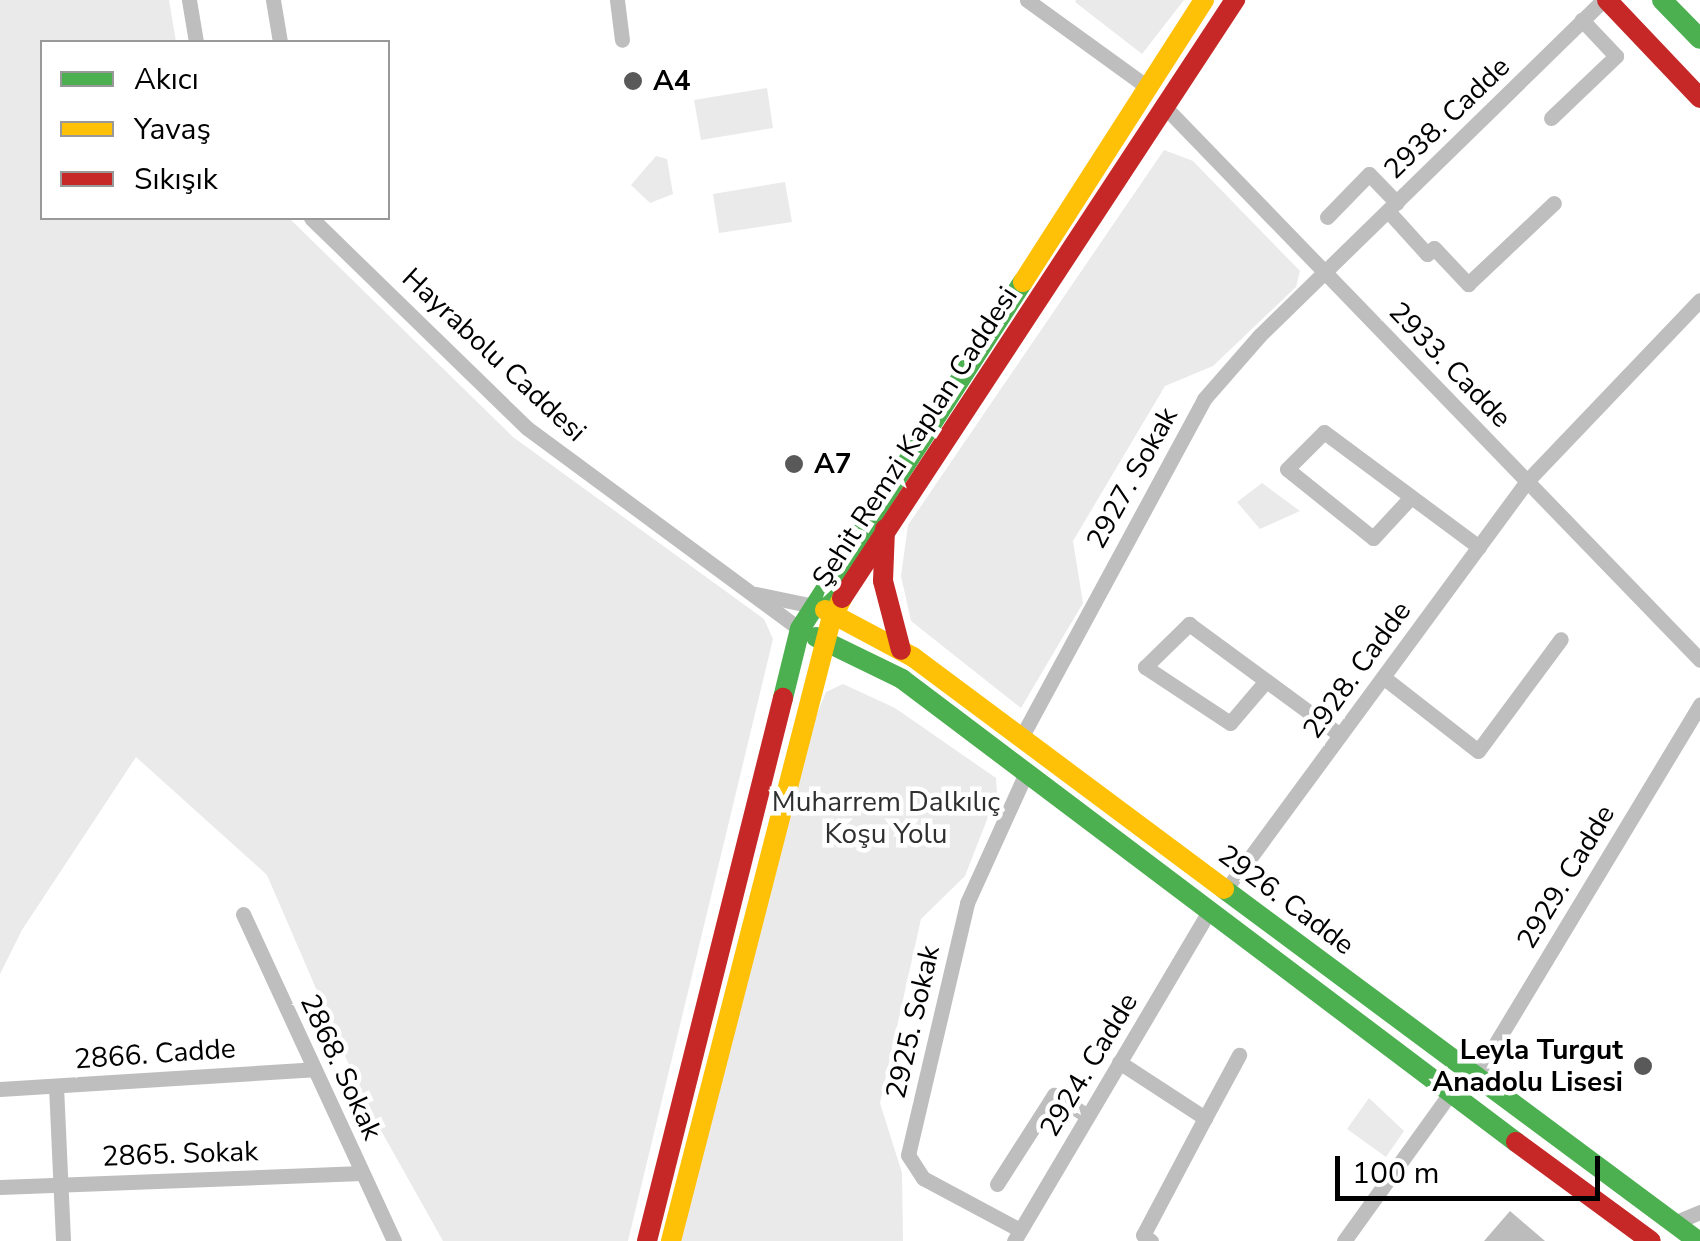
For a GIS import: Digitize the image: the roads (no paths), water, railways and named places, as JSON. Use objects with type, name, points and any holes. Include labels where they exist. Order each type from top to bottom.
[{"type":"main road","name":"Şehit Remzi Kaplan Caddesi","points":[[647,1241],[800,629],[1204,0]]},
{"type":"main road","name":"Şehit Remzi Kaplan Caddesi","points":[[671,1241],[834,613],[886,524],[1234,0]]},
{"type":"main road","points":[[1605,0],[1700,98]]},
{"type":"main road","points":[[1662,0],[1700,39]]},
{"type":"main road","points":[[1146,86],[1164,105]]},
{"type":"main road","points":[[886,524],[884,581],[902,650]]},
{"type":"main road","name":"2926. Cadde","points":[[814,606],[902,650],[1022,736],[1698,1241]]},
{"type":"main road","name":"2926. Cadde","points":[[800,629],[902,679],[1208,915],[1651,1241]]},
{"type":"main road","points":[[1208,915],[1226,889]]},
{"type":"street","points":[[188,0],[196,40]]},
{"type":"street","points":[[273,0],[280,40]]},
{"type":"street","points":[[616,0],[622,40]]},
{"type":"street","points":[[1027,0],[1146,86]]},
{"type":"street","name":"2938. Cadde","points":[[1325,272],[1605,0]]},
{"type":"street","points":[[1550,118],[1616,56],[1582,20]]},
{"type":"street","name":"2933. Cadde","points":[[1164,105],[1700,660]]},
{"type":"street","points":[[1326,217],[1369,174],[1427,254],[1434,248],[1468,284],[1554,203]]},
{"type":"street","name":"Hayrabolu Caddesi","points":[[312,220],[527,428],[800,629]]},
{"type":"street","name":"2927. Sokak","points":[[1022,736],[1204,400],[1325,272]]},
{"type":"street","name":"2928. Cadde","points":[[1226,889],[1527,482],[1700,300]]},
{"type":"street","points":[[1412,497],[1373,538],[1287,469],[1324,432],[1479,546]]},
{"type":"street","name":"Hayrabolu Caddesi","points":[[747,592],[814,606]]},
{"type":"street","points":[[1266,681],[1230,723],[1145,667],[1190,624],[1340,735]]},
{"type":"street","points":[[1382,678],[1478,751],[1561,639]]},
{"type":"street","name":"2929. Cadde","points":[[1476,1076],[1700,704]]},
{"type":"street","name":"2925. Sokak","points":[[1017,1236],[918,1175],[908,1155],[967,903],[1025,775]]},
{"type":"street","name":"2868. Sokak","points":[[243,914],[394,1241]]},
{"type":"street","name":"2924. Cadde","points":[[1017,1236],[1208,915]]},
{"type":"street","points":[[1151,1241],[1143,1234],[1239,1055]]},
{"type":"street","points":[[1118,1062],[1205,1118]]},
{"type":"street","name":"2866. Cadde","points":[[0,1089],[314,1069]]},
{"type":"street","points":[[56,1086],[62,1241]]},
{"type":"street","points":[[1344,1241],[1451,1092]]},
{"type":"street","points":[[997,1184],[1054,1096],[1087,1116]]},
{"type":"street","name":"2865. Sokak","points":[[0,1187],[362,1173]]},
{"type":"street","points":[[1674,1223],[1700,1212]]},
{"type":"place","name":"A4","points":[[633,81]]},
{"type":"place","name":"A7","points":[[794,464]]},
{"type":"place","name":"Leyla Turgut Anadolu Lisesi","points":[[1643,1066]]},
{"type":"park label","name":"Muharrem Dalkılıç Koşu Yolu","points":[[886,818]]}]
